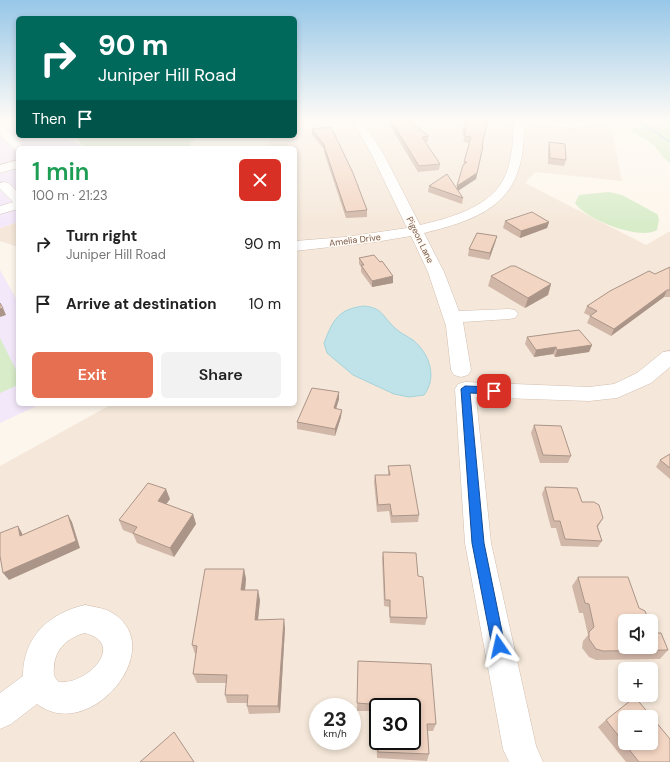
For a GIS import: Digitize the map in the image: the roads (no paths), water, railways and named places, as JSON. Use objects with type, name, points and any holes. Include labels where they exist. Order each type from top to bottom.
[{"type":"street","name":"Pigeon Lane","points":[[378,155],[436,272],[452,317],[463,379],[478,543],[520,749],[526,762]]},
{"type":"street","name":"Amelia Drive","points":[[297,246],[350,241],[415,231],[454,220],[490,202],[503,190],[511,178],[515,155]]},
{"type":"street","points":[[0,169],[16,165]]},
{"type":"street","points":[[16,181],[2,187],[16,198]]},
{"type":"street","points":[[0,210],[16,205]]},
{"type":"street","points":[[452,317],[509,314]]},
{"type":"street","points":[[463,379],[589,394],[617,391],[644,378],[670,357]]},
{"type":"street","points":[[0,713],[39,683]]},
{"type":"water","points":[[364,306],[370,307],[382,313],[395,328],[419,345],[427,358],[431,373],[428,388],[424,395],[409,397],[394,394],[353,375],[327,353],[324,343],[334,322],[342,313]]}]
